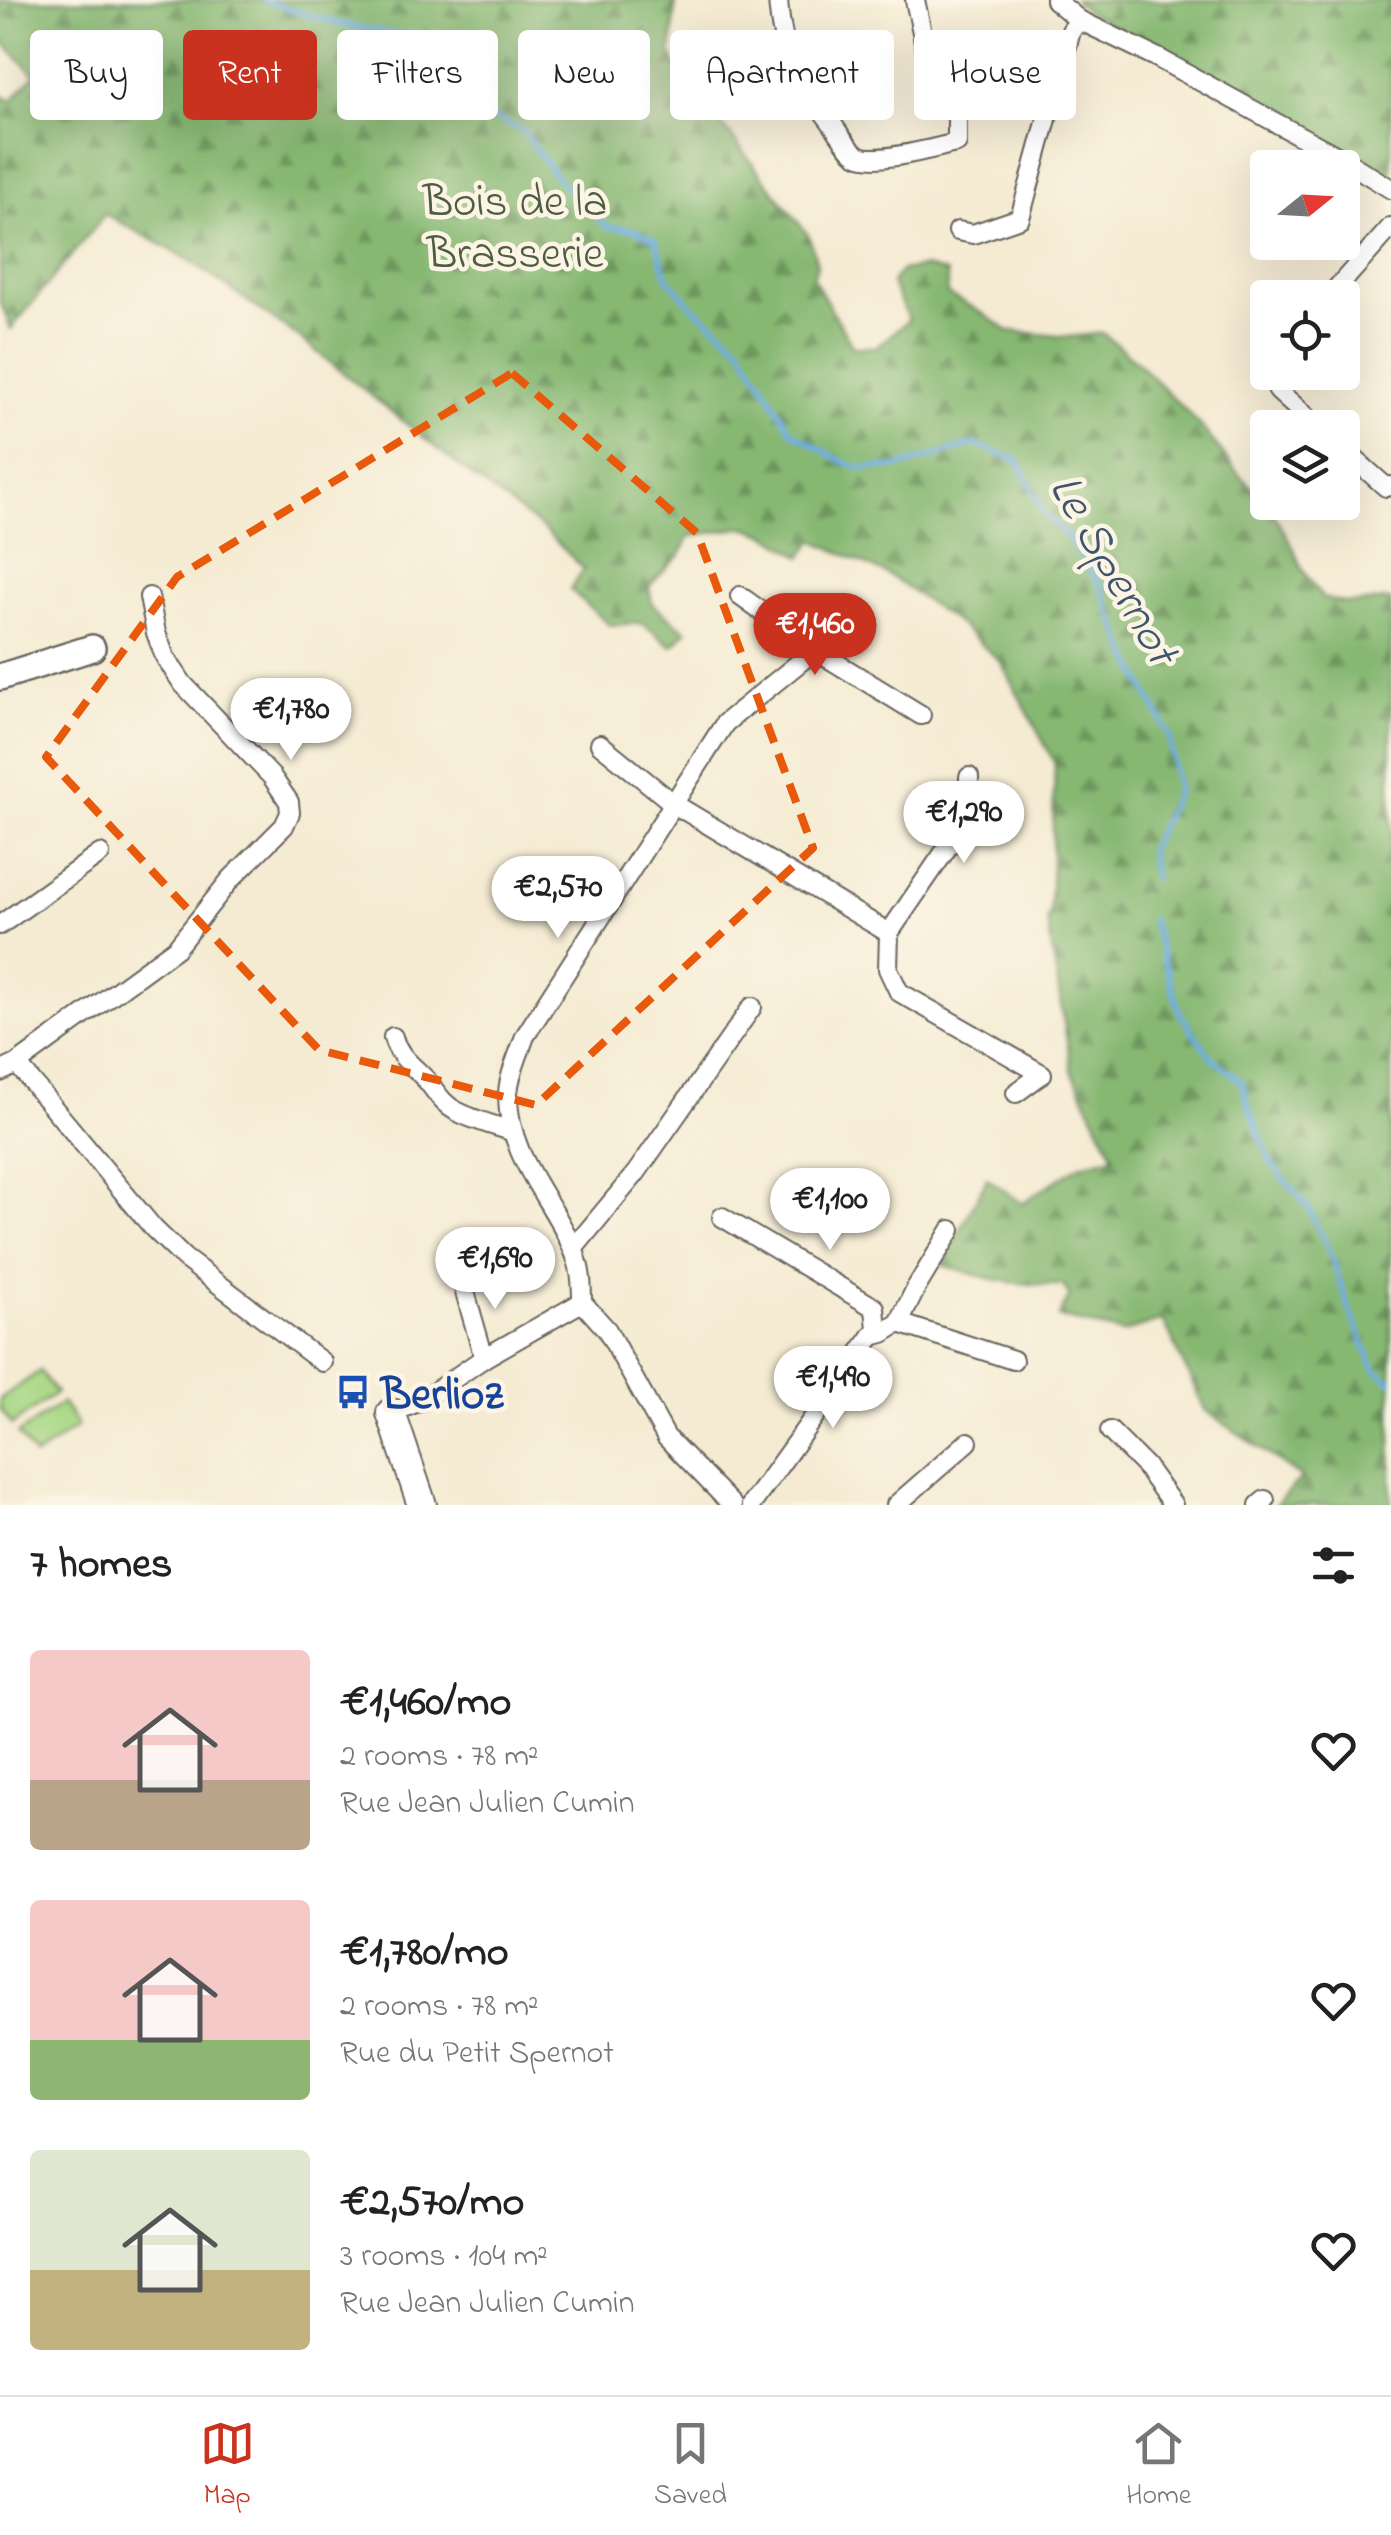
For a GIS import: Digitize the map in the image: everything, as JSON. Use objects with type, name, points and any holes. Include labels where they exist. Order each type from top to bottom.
[{"type":"main road","points":[[391,1413],[422,1505]]},
{"type":"street","points":[[778,0],[786,51],[801,82],[858,156],[878,158],[957,142],[957,117],[926,51],[916,0]]},
{"type":"street","points":[[1055,0],[1078,20],[1173,66],[1391,189]]},
{"type":"street","points":[[958,230],[973,234],[1020,218],[1071,31],[1078,20]]},
{"type":"street","points":[[1344,280],[1391,227]]},
{"type":"street","points":[[1278,390],[1298,410]]},
{"type":"street","points":[[1360,464],[1391,486]]},
{"type":"street","points":[[149,596],[165,657],[183,684],[272,777],[288,802],[290,813],[284,826],[230,880],[176,948],[8,1068],[184,1258],[322,1362]]},
{"type":"street","points":[[740,596],[815,650],[920,715]]},
{"type":"street","points":[[0,677],[92,648]]},
{"type":"street","points":[[732,1505],[666,1437],[608,1330],[582,1302],[582,1276],[573,1248],[525,1164],[511,1131],[507,1091],[524,1036],[725,723],[815,650]]},
{"type":"street","points":[[600,744],[674,804],[890,933]]},
{"type":"street","points":[[969,777],[969,816],[890,933],[888,968],[899,992],[1042,1074],[1016,1092]]},
{"type":"street","points":[[0,925],[100,854]]},
{"type":"street","points":[[573,1248],[636,1174],[752,1007]]},
{"type":"street","points":[[393,1037],[403,1058],[444,1102],[458,1112],[511,1131]]},
{"type":"street","points":[[722,1216],[876,1308],[877,1329],[751,1505]]},
{"type":"street","points":[[872,1336],[899,1323],[951,1230]]},
{"type":"street","points":[[476,1250],[455,1258],[484,1358]]},
{"type":"street","points":[[391,1413],[423,1400],[484,1358],[582,1302]]},
{"type":"street","points":[[899,1323],[1012,1360]]},
{"type":"street","points":[[1110,1431],[1146,1466],[1172,1505]]},
{"type":"street","points":[[896,1505],[968,1442]]},
{"type":"highlighted area","points":[[512,373],[697,533],[813,848],[536,1105],[319,1050],[46,757],[177,577]]},
{"type":"green space","name":"Bois de la Brasserie","points":[[0,0],[676,0],[673,30],[670,30],[670,120],[719,120],[809,236],[817,265],[813,278],[853,347],[876,347],[909,320],[891,283],[901,271],[924,267],[947,273],[947,294],[1009,331],[1068,337],[1103,333],[1200,425],[1250,485],[1250,520],[1278,520],[1302,569],[1322,598],[1348,604],[1391,600],[1391,1505],[1275,1505],[1302,1478],[1205,1410],[1163,1320],[1122,1333],[1059,1317],[1070,1295],[1063,1285],[1002,1281],[942,1265],[987,1178],[1022,1203],[1080,1165],[1114,1156],[1072,1071],[1047,919],[1055,764],[1001,662],[961,626],[889,575],[814,540],[802,557],[768,535],[745,527],[690,536],[680,555],[649,586],[652,604],[687,631],[672,646],[642,623],[609,625],[570,589],[584,569],[543,529],[300,338],[189,260],[105,214],[11,329],[0,301],[0,96],[12,100],[30,80],[30,120],[163,120],[163,30],[30,30],[30,70],[0,39]]},
{"type":"green space","points":[[1074,0],[1391,0],[1391,177],[1360,160],[1360,150],[1342,150],[1085,10]]},
{"type":"green space","points":[[40,1371],[56,1393],[12,1425],[0,1408],[0,1399]]},
{"type":"green space","points":[[62,1403],[78,1426],[35,1457],[18,1434]]},
{"type":"waterway","name":"Le Spernot","points":[[264,0],[333,22],[404,35],[426,65],[493,117],[523,131],[556,177],[607,227],[633,229],[656,240],[667,277],[692,306],[741,347],[791,431],[860,468],[898,467],[974,444],[1018,460],[1045,515],[1066,535],[1100,585],[1131,660],[1170,737],[1177,791],[1149,850],[1154,878]]},
{"type":"waterway","name":"Le Spernot","points":[[1151,919],[1180,1013],[1211,1057],[1242,1082],[1271,1163],[1308,1207],[1332,1257],[1374,1368],[1391,1382]]},
{"type":"place","name":"Berlioz","points":[[353,1392]]}]
